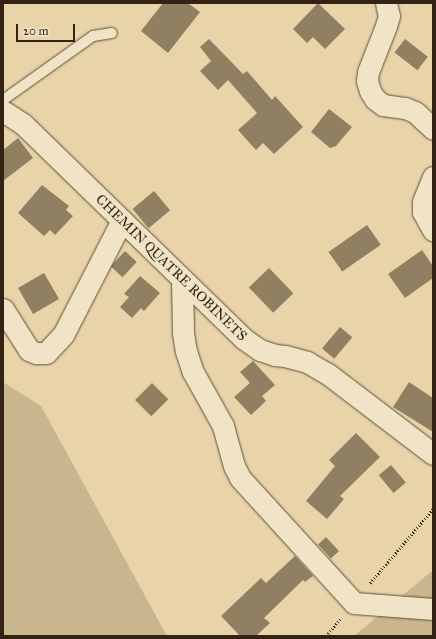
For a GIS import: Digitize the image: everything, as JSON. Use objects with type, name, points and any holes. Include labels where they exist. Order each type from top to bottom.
[{"type":"street","points":[[386,3],[388,16],[386,26],[368,72],[367,81],[370,91],[375,99],[383,105],[405,108],[415,112],[433,129]]},
{"type":"street","name":"CHEMIN QUATRE ROBINETS","points":[[3,111],[23,124],[244,339],[260,350],[307,362],[328,374],[433,454]]},
{"type":"street","points":[[433,177],[423,202],[423,212],[433,230]]},
{"type":"street","points":[[3,309],[29,350],[36,353],[46,353],[64,335],[122,220]]},
{"type":"street","points":[[182,279],[183,333],[186,351],[193,372],[223,426],[234,466],[240,478],[354,603],[433,609]]},
{"type":"lane","points":[[3,100],[94,36],[112,33]]},
{"type":"path","points":[[326,636],[433,509]]},
{"type":"shaded area","points":[[3,382],[41,406],[167,636],[3,636]]},
{"type":"shaded area","points":[[433,570],[433,636],[354,636]]},
{"type":"building","points":[[163,3],[188,3],[200,12],[168,53],[141,31]]},
{"type":"building","points":[[318,3],[345,29],[325,49],[313,37],[307,43],[293,29]]},
{"type":"building","points":[[209,39],[243,74],[247,71],[272,100],[275,96],[303,127],[274,154],[263,143],[256,150],[238,130],[257,113],[228,80],[218,90],[200,71],[211,61],[200,47]]},
{"type":"building","points":[[405,39],[428,57],[417,70],[395,52]]},
{"type":"building","points":[[329,109],[352,127],[336,146],[330,148],[311,132]]},
{"type":"building","points":[[18,138],[33,158],[3,181],[3,150]]},
{"type":"building","points":[[42,185],[69,206],[66,210],[73,216],[55,235],[50,230],[44,236],[18,213]]},
{"type":"building","points":[[154,191],[170,210],[149,228],[133,209]]},
{"type":"building","points":[[367,225],[381,245],[342,272],[328,252]]},
{"type":"building","points":[[422,250],[433,266],[433,278],[405,298],[388,274]]},
{"type":"building","points":[[125,251],[137,262],[122,277],[111,266]]},
{"type":"building","points":[[269,268],[293,293],[273,313],[249,287]]},
{"type":"building","points":[[44,273],[59,299],[33,314],[18,288]]},
{"type":"building","points":[[140,276],[160,293],[144,311],[141,308],[132,318],[120,307],[129,297],[124,294]]},
{"type":"building","points":[[340,327],[352,337],[334,359],[322,348]]},
{"type":"building","points":[[253,361],[275,385],[262,396],[266,401],[251,415],[234,397],[250,383],[240,372]]},
{"type":"building","points":[[409,382],[433,398],[433,432],[393,407]]},
{"type":"building","points":[[152,383],[168,399],[151,416],[135,400]]},
{"type":"building","points":[[356,433],[380,457],[340,496],[344,499],[327,519],[306,501],[335,466],[329,460]]},
{"type":"building","points":[[391,465],[406,483],[394,493],[379,475]]},
{"type":"building","points":[[326,537],[339,551],[331,558],[318,545]]},
{"type":"building","points":[[295,556],[313,576],[305,582],[303,580],[264,618],[270,623],[256,636],[240,636],[221,616],[261,578],[266,583]]}]
